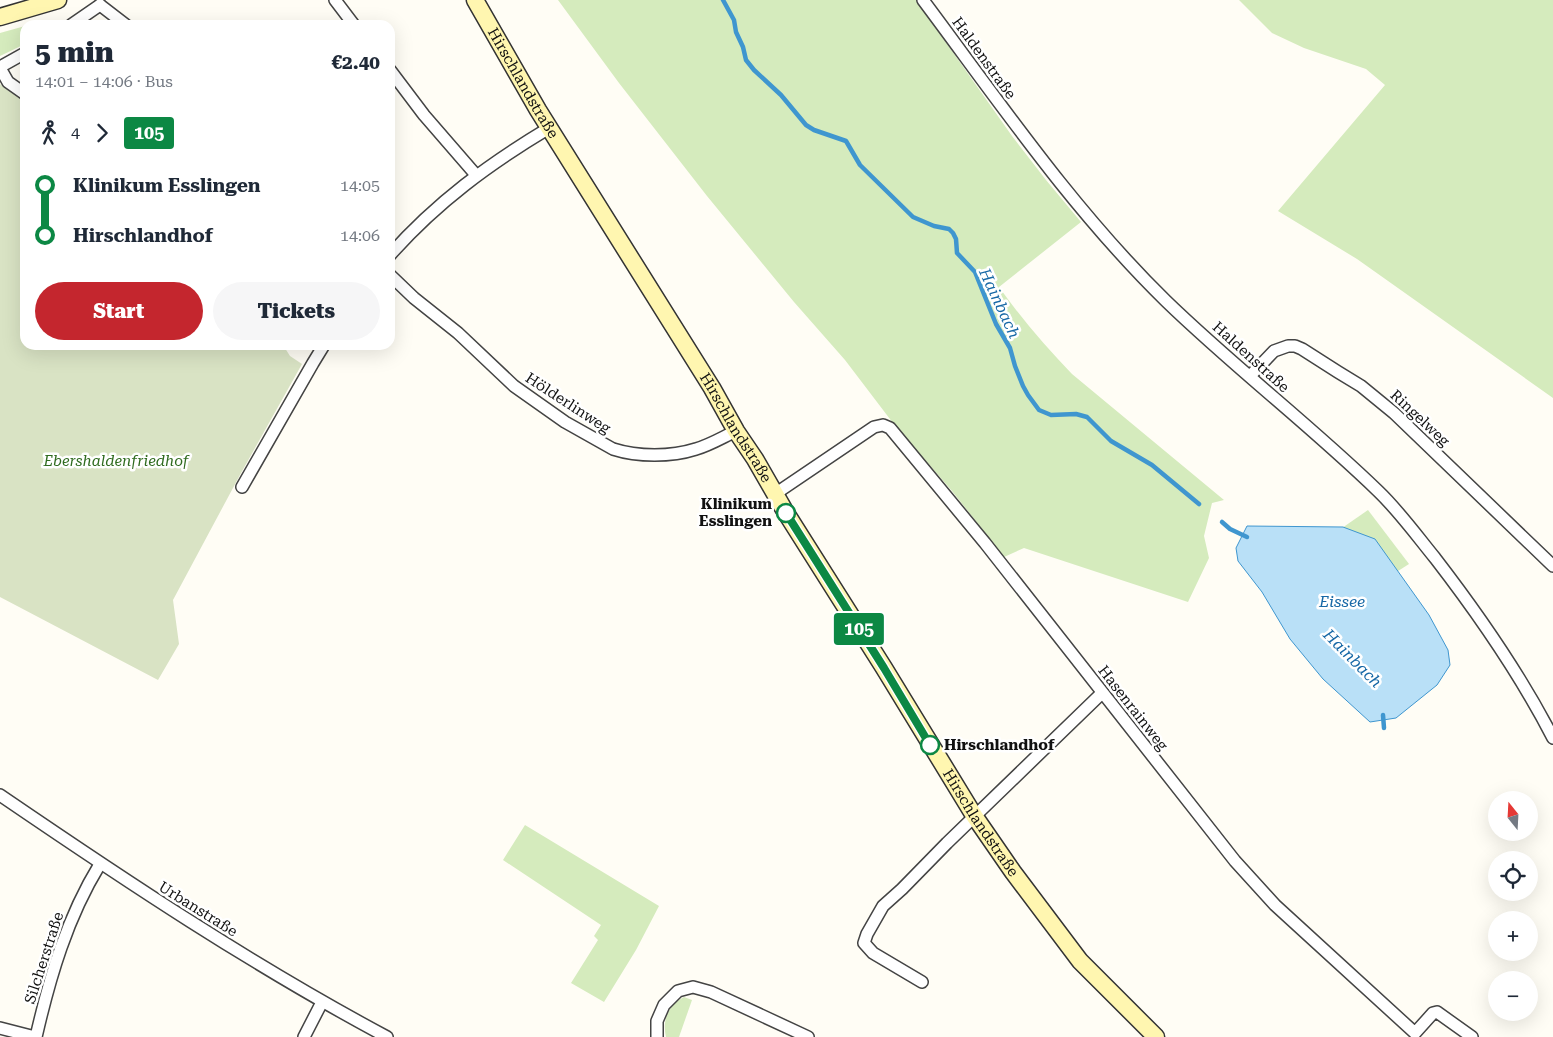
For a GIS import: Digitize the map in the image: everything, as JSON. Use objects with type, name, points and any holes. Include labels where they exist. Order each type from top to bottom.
[{"type":"street","points":[[0,17],[58,0]]},
{"type":"street","points":[[335,0],[350,20]]},
{"type":"street","name":"Hirschlandstraße","points":[[475,0],[511,66],[712,388],[736,432],[755,459],[974,817],[1040,909],[1080,960],[1156,1037]]},
{"type":"street","name":"Haldenstraße","points":[[923,0],[980,79],[1087,217],[1167,301],[1380,493],[1477,614],[1513,666],[1553,738]]},
{"type":"street","points":[[77,20],[100,2],[120,20]]},
{"type":"street","points":[[20,56],[0,67],[8,82],[20,90]]},
{"type":"street","points":[[395,77],[424,115],[476,174]]},
{"type":"street","points":[[395,250],[433,211],[476,174],[549,128]]},
{"type":"street","name":"Hölderlinweg","points":[[395,280],[407,292],[458,332],[514,386],[565,422],[590,434],[614,449],[630,453],[680,453],[706,445],[736,432]]},
{"type":"street","name":"Ringelweg","points":[[1250,376],[1274,351],[1294,346],[1361,386],[1394,413],[1553,566]]},
{"type":"street","points":[[242,486],[321,350]]},
{"type":"street","name":"Hasenrainweg","points":[[775,494],[874,427],[883,425],[890,428],[962,514],[1201,819],[1255,883],[1314,942],[1413,1035],[1428,1017],[1438,1012],[1472,1037]]},
{"type":"street","points":[[922,982],[873,953],[866,946],[864,940],[883,906],[1102,693]]},
{"type":"street","name":"Urbanstraße","points":[[0,796],[190,923],[322,1002],[387,1037]]},
{"type":"street","name":"Silcherstraße","points":[[36,1037],[59,950],[75,910],[100,864]]},
{"type":"street","points":[[657,1037],[657,1021],[664,1005],[674,994],[688,987],[704,989],[808,1037]]},
{"type":"street","points":[[304,1037],[322,1002]]},
{"type":"street","points":[[0,1028],[36,1037]]},
{"type":"green space","points":[[558,0],[916,0],[1012,136],[1081,222],[999,287],[1034,332],[1072,374],[1224,500],[1212,503],[1204,536],[1209,558],[1188,602],[1024,548],[1004,557],[952,491],[896,427],[845,360],[794,302],[707,196],[619,83]]},
{"type":"green space","points":[[1239,0],[1553,0],[1553,398],[1357,259],[1278,211],[1385,85],[1366,69],[1304,48],[1272,33]]},
{"type":"green space","points":[[20,27],[20,46],[0,56],[0,33]]},
{"type":"green space","name":"Ebershaldenfriedhof","points":[[0,84],[20,98],[20,350],[286,350],[290,356],[302,364],[173,600],[179,644],[158,680],[0,597]]},
{"type":"green space","points":[[1368,510],[1409,564],[1345,605],[1306,553]]},
{"type":"green space","points":[[525,825],[659,906],[636,950],[604,1002],[571,983],[598,940],[594,936],[601,925],[503,860]]},
{"type":"green space","points":[[684,997],[692,1000],[679,1037],[666,1037],[665,1025],[670,1009],[678,1000]]},
{"type":"water","name":"Eissee","points":[[1247,526],[1343,527],[1375,539],[1429,615],[1448,650],[1450,665],[1437,685],[1396,718],[1370,722],[1323,679],[1290,639],[1262,592],[1238,561],[1236,548]]},
{"type":"waterway","name":"Hainbach","points":[[723,0],[734,20],[736,32],[743,47],[746,60],[781,95],[806,125],[814,130],[846,141],[860,165],[913,217],[934,226],[949,229],[953,233],[956,239],[957,253],[975,272],[996,324],[1010,348],[1023,386],[1039,410],[1051,415],[1076,414],[1087,417],[1111,441],[1152,465],[1199,504]]},
{"type":"waterway","name":"Hainbach","points":[[1222,522],[1230,529],[1247,537]]},
{"type":"waterway","name":"Hainbach","points":[[1383,715],[1384,728]]},
{"type":"bus line","name":"105","points":[[786,513],[884,668],[930,745]]},
{"type":"place","name":"Klinikum Esslingen","points":[[786,513]]},
{"type":"place","name":"Hirschlandhof","points":[[930,745]]}]
